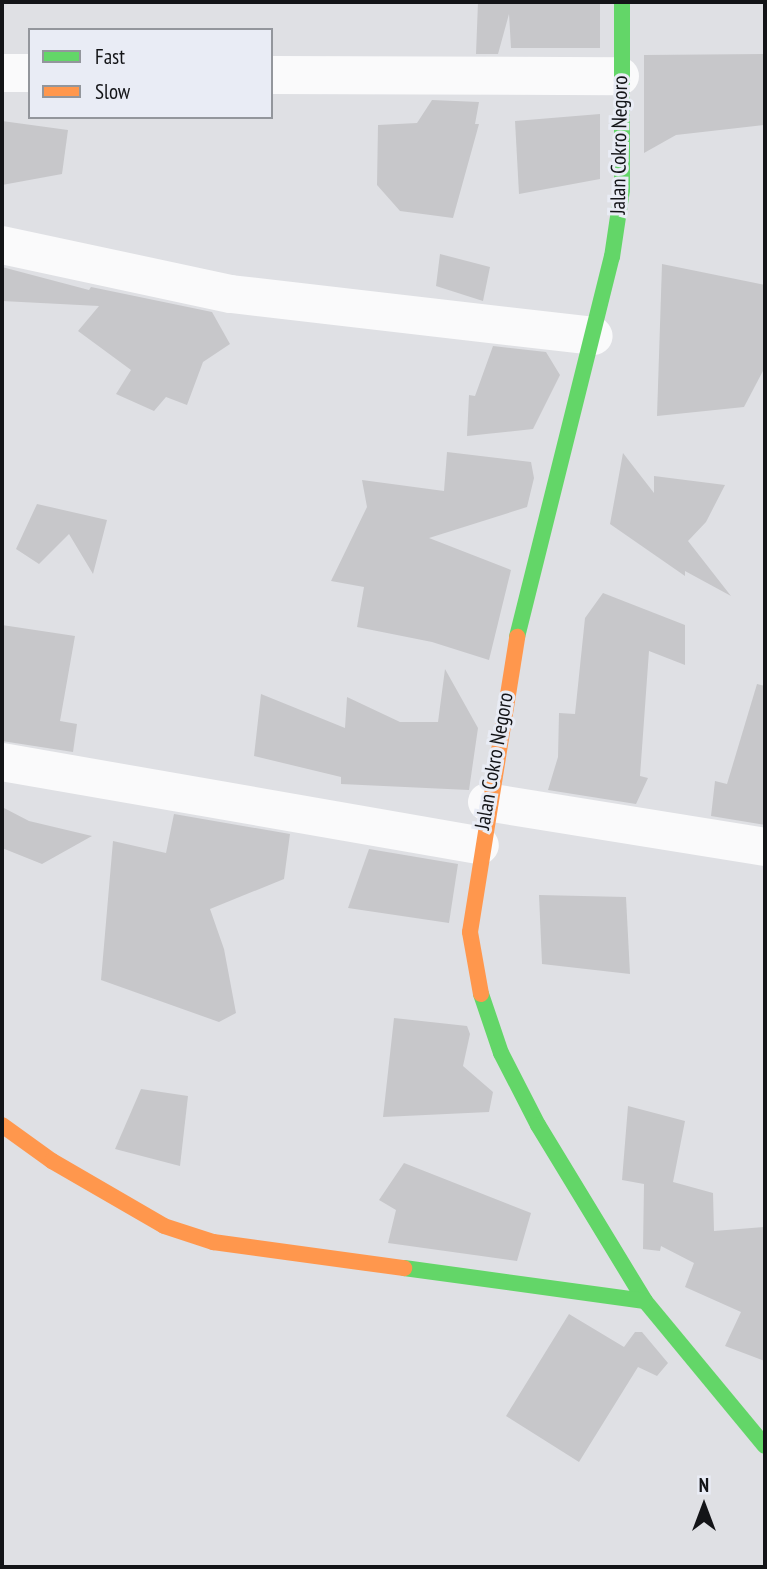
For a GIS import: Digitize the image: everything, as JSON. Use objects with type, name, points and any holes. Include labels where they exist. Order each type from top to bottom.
[{"type":"street","name":"Jalan Cokro Negoro","points":[[622,2],[622,190],[594,336],[510,665],[480,845],[470,932],[483,1006],[500,1053],[538,1125],[645,1301],[765,1446]]},
{"type":"street","points":[[2,73],[28,74]]},
{"type":"street","points":[[273,75],[621,76]]},
{"type":"street","points":[[2,245],[231,294],[594,336]]},
{"type":"street","points":[[2,762],[480,845]]},
{"type":"street","points":[[487,802],[765,846]]},
{"type":"street","points":[[2,1125],[52,1161],[164,1226],[213,1242],[645,1301]]},
{"type":"building","points":[[478,2],[600,2],[600,48],[511,48],[509,14],[498,54],[476,54]]},
{"type":"building","points":[[765,54],[765,125],[676,135],[644,153],[644,55]]},
{"type":"building","points":[[432,100],[479,102],[475,124],[479,124],[453,218],[400,211],[377,185],[378,125],[417,123]]},
{"type":"building","points":[[600,114],[600,179],[519,194],[515,121]]},
{"type":"building","points":[[2,121],[68,130],[62,174],[2,185]]},
{"type":"building","points":[[440,254],[490,267],[483,301],[436,286]]},
{"type":"building","points":[[662,264],[765,285],[765,367],[744,407],[657,416]]},
{"type":"building","points":[[2,267],[89,290],[91,287],[212,312],[230,344],[203,362],[187,405],[166,397],[154,411],[116,394],[131,370],[78,331],[99,306],[2,301]]},
{"type":"building","points":[[493,346],[546,352],[560,375],[533,429],[467,436],[469,395],[475,396]]},
{"type":"building","points":[[447,452],[531,462],[534,478],[527,507],[429,538],[511,570],[489,660],[432,642],[357,627],[364,587],[331,581],[367,507],[362,480],[444,491]]},
{"type":"building","points":[[623,453],[654,493],[654,476],[725,485],[706,522],[688,541],[731,596],[685,571],[685,576],[610,524]]},
{"type":"building","points":[[37,504],[107,520],[93,574],[69,534],[39,564],[16,549]]},
{"type":"building","points":[[603,593],[685,625],[685,665],[649,651],[640,776],[648,778],[636,804],[548,790],[558,757],[559,713],[575,714],[585,618]]},
{"type":"building","points":[[2,625],[75,636],[60,721],[77,724],[73,752],[2,741]]},
{"type":"building","points":[[445,669],[478,728],[469,790],[341,784],[341,777],[254,756],[261,694],[345,728],[347,697],[400,722],[438,722]]},
{"type":"building","points":[[757,684],[765,686],[765,825],[711,816],[715,781],[727,784]]},
{"type":"building","points":[[2,807],[29,821],[92,836],[42,864],[2,848]]},
{"type":"building","points":[[174,814],[290,834],[284,879],[210,909],[224,949],[236,1013],[219,1022],[101,980],[113,841],[166,853]]},
{"type":"building","points":[[369,849],[458,864],[449,923],[348,908]]},
{"type":"building","points":[[539,895],[626,897],[630,974],[542,964]]},
{"type":"building","points":[[394,1018],[467,1026],[470,1034],[463,1066],[493,1092],[489,1112],[383,1117]]},
{"type":"building","points":[[141,1089],[188,1096],[180,1166],[115,1149]]},
{"type":"building","points":[[628,1106],[685,1121],[673,1182],[713,1193],[714,1231],[765,1227],[765,1361],[725,1346],[741,1312],[685,1287],[694,1263],[661,1246],[660,1251],[643,1249],[644,1184],[622,1180]]},
{"type":"building","points":[[404,1163],[531,1213],[517,1261],[388,1243],[396,1210],[379,1200]]},
{"type":"building","points":[[569,1314],[624,1347],[635,1332],[642,1332],[668,1363],[657,1376],[638,1367],[579,1462],[506,1416]]},
{"type":"traffic: fast","points":[[517,637],[612,257],[622,190],[622,2]]},
{"type":"traffic: fast","points":[[481,994],[501,1053],[538,1125],[645,1301],[765,1446]]},
{"type":"traffic: fast","points":[[404,1268],[645,1301]]},
{"type":"traffic: slow","points":[[481,994],[470,932],[517,637]]},
{"type":"traffic: slow","points":[[2,1125],[52,1161],[164,1226],[213,1242],[404,1268]]}]
